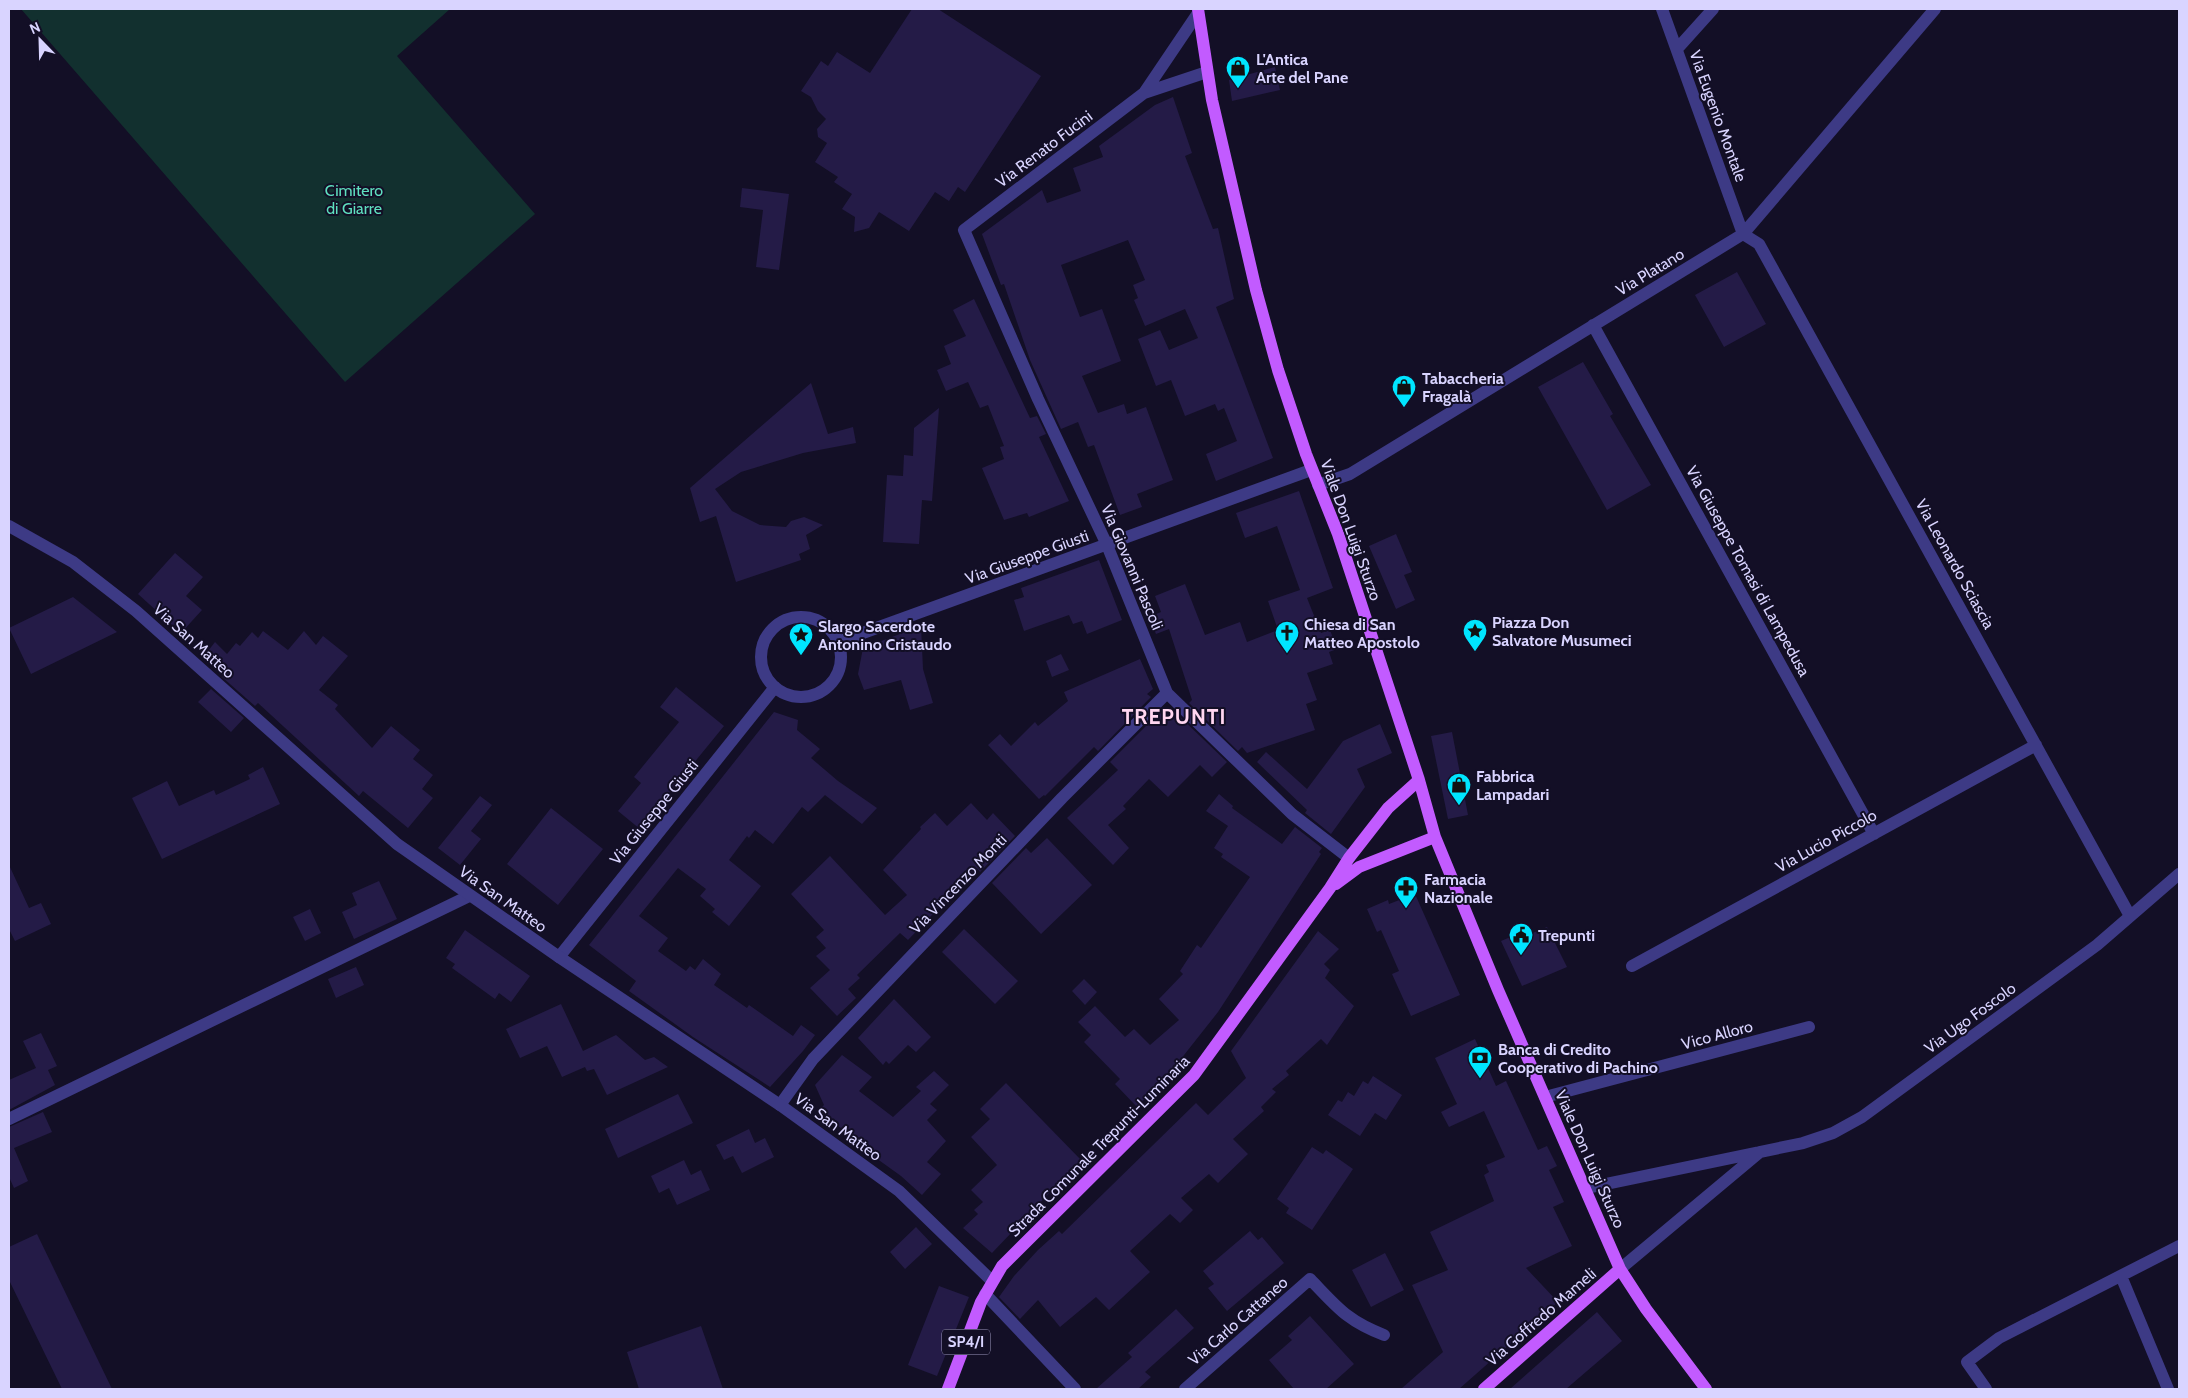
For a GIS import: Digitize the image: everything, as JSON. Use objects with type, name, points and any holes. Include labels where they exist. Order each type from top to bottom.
[{"type":"main road","name":"Viale Don Luigi Sturzo","points":[[1198,11],[1207,72],[1256,290],[1278,370],[1311,470],[1338,534],[1419,780],[1435,837],[1620,1269],[1646,1309],[1706,1389]]},
{"type":"main road","points":[[1330,888],[1349,858],[1388,808],[1419,780]]},
{"type":"main road","points":[[1330,888],[1359,867],[1435,837]]},
{"type":"main road","name":"Strada Comunale Trepunti-Luminaria","points":[[948,1389],[985,1294],[1002,1266],[1194,1075],[1330,888]]},
{"type":"main road","name":"Via Goffredo Mameli","points":[[1484,1389],[1620,1269]]},
{"type":"street","name":"Via Eugenio Montale","points":[[1662,9],[1743,234]]},
{"type":"street","points":[[1677,49],[1713,9]]},
{"type":"street","name":"Via Platano","points":[[1318,485],[1350,474],[1743,234],[1935,9]]},
{"type":"street","name":"Via Renato Fucini","points":[[1144,93],[1198,11]]},
{"type":"street","name":"Via Renato Fucini","points":[[964,230],[1144,93],[1207,72]]},
{"type":"street","name":"Via Giovanni Pascoli","points":[[964,230],[1038,399],[1108,545],[1167,693],[1292,814],[1349,858]]},
{"type":"street","name":"Via Leonardo Sciascia","points":[[1743,234],[1759,244],[2130,916]]},
{"type":"street","name":"Via Giuseppe Tomasi di Lampedusa","points":[[1593,325],[1874,834]]},
{"type":"street","name":"Via Giuseppe Giusti","points":[[838,642],[1311,470]]},
{"type":"street","name":"Via San Matteo","points":[[9,526],[73,562],[136,611],[397,844],[559,957],[780,1106],[899,1191],[992,1282]]},
{"type":"street","points":[[808,617],[827,626],[838,642],[841,663],[832,682],[824,689],[805,696],[785,693],[776,688],[764,671],[761,660],[764,641],[778,624],[787,619],[808,617]]},
{"type":"street","name":"Via Giuseppe Giusti","points":[[559,957],[776,688]]},
{"type":"street","name":"Via Vincenzo Monti","points":[[780,1106],[813,1059],[1062,798],[1167,693]]},
{"type":"street","name":"Via Lucio Piccolo","points":[[1632,966],[2036,745]]},
{"type":"street","name":"Via Ugo Foscolo","points":[[1586,1188],[1803,1143],[1834,1133],[1862,1116],[2097,945],[2179,874]]},
{"type":"street","points":[[9,1119],[470,896]]},
{"type":"street","name":"Vico Alloro","points":[[1545,1097],[1809,1028]]},
{"type":"street","points":[[1620,1269],[1761,1151]]},
{"type":"street","points":[[1986,1389],[1967,1362],[1999,1338],[2179,1246]]},
{"type":"street","points":[[2121,1276],[2168,1389]]},
{"type":"street","name":"Via Carlo Cattaneo","points":[[1185,1389],[1310,1280],[1345,1315],[1362,1326],[1384,1334]]},
{"type":"street","points":[[985,1294],[1075,1389]]},
{"type":"green space","name":"Cimitero di Giarre","points":[[21,9],[450,9],[397,56],[535,214],[345,382]]},
{"type":"building","points":[[912,9],[938,9],[1041,76],[965,192],[958,187],[949,201],[935,192],[909,231],[879,212],[869,228],[854,232],[855,217],[842,209],[852,194],[834,182],[838,177],[815,162],[827,143],[818,137],[817,129],[826,119],[818,111],[811,97],[801,91],[821,61],[828,66],[837,52],[870,73]]},
{"type":"building","points":[[1275,67],[1280,90],[1232,101],[1229,80]]},
{"type":"building","points":[[1173,97],[1192,153],[1185,156],[1213,229],[1218,228],[1234,299],[1216,307],[1273,458],[1216,481],[1206,454],[1237,441],[1224,408],[1218,411],[1215,404],[1185,416],[1171,380],[1156,386],[1138,339],[1160,330],[1169,350],[1198,338],[1185,309],[1145,326],[1134,300],[1138,298],[1133,285],[1145,280],[1128,240],[1061,265],[1080,317],[1102,309],[1121,361],[1082,376],[1098,413],[1124,404],[1127,414],[1146,407],[1173,480],[1137,494],[1142,507],[1120,515],[1094,445],[1088,447],[1078,422],[1061,429],[1030,360],[1004,284],[1001,285],[982,234],[1042,190],[1047,203],[1081,191],[1073,168],[1103,157],[1099,146],[1155,105]]},
{"type":"building","points":[[742,188],[789,194],[779,270],[756,267],[763,210],[740,207]]},
{"type":"building","points":[[1737,272],[1766,324],[1724,347],[1695,295]]},
{"type":"building","points":[[974,299],[1030,418],[1037,416],[1046,434],[1039,437],[1069,501],[1029,517],[1027,513],[1004,520],[982,468],[1004,459],[1000,447],[1004,446],[988,405],[980,408],[968,382],[946,391],[937,370],[951,364],[944,346],[966,336],[953,310]]},
{"type":"building","points":[[1583,362],[1613,414],[1610,416],[1651,485],[1607,510],[1538,387]]},
{"type":"building","points":[[811,383],[828,434],[853,427],[856,443],[803,453],[741,472],[715,489],[732,511],[760,525],[786,527],[791,521],[804,517],[823,525],[806,535],[810,549],[799,554],[801,560],[736,582],[716,516],[700,522],[690,488]]},
{"type":"building","points":[[939,408],[932,501],[922,500],[919,544],[883,542],[887,475],[903,476],[904,455],[913,456],[914,428]]},
{"type":"building","points":[[1299,491],[1333,588],[1307,598],[1321,633],[1330,630],[1337,649],[1329,652],[1333,664],[1307,673],[1317,700],[1306,704],[1315,730],[1247,753],[1242,747],[1238,751],[1189,703],[1192,700],[1169,629],[1156,634],[1149,617],[1161,612],[1155,596],[1185,584],[1205,635],[1240,622],[1247,642],[1278,630],[1268,601],[1300,590],[1277,526],[1245,538],[1236,513]]},
{"type":"building","points":[[1396,534],[1412,572],[1404,575],[1415,600],[1396,609],[1369,546]]},
{"type":"building","points":[[175,553],[203,577],[186,596],[202,610],[181,633],[138,594]]},
{"type":"building","points":[[1099,560],[1122,620],[1087,634],[1082,621],[1073,624],[1069,615],[1024,631],[1014,600],[1024,597],[1021,588]]},
{"type":"building","points":[[73,597],[117,632],[31,674],[9,628]]},
{"type":"building","points":[[921,626],[923,669],[933,703],[910,710],[901,680],[864,690],[858,674],[863,648]]},
{"type":"building","points":[[263,631],[288,650],[304,631],[316,645],[323,636],[348,656],[319,690],[338,705],[335,709],[372,748],[391,726],[420,750],[413,759],[433,775],[422,789],[433,798],[408,828],[363,791],[359,796],[258,703],[255,706],[222,677],[225,674],[205,655],[215,642],[227,654],[236,643],[240,646],[252,632],[258,638]]},
{"type":"building","points":[[1061,654],[1069,670],[1052,677],[1046,661]]},
{"type":"building","points":[[1140,659],[1153,689],[1147,694],[1151,697],[1098,751],[1094,747],[1045,796],[1039,799],[988,745],[1000,734],[1011,746],[1035,722],[1038,726],[1068,701],[1064,692]]},
{"type":"building","points":[[676,687],[724,726],[640,829],[618,811],[641,783],[634,777],[679,722],[660,707]]},
{"type":"building","points":[[211,689],[244,718],[231,732],[198,702]]},
{"type":"building","points":[[1163,709],[1172,718],[1176,713],[1227,762],[1212,777],[1200,765],[1168,797],[1149,779],[1123,806],[1126,809],[1108,825],[1129,848],[1113,865],[1067,818],[1118,770],[1110,762]]},
{"type":"building","points":[[774,712],[798,720],[797,730],[820,749],[811,758],[838,781],[877,808],[862,824],[825,795],[808,812],[802,807],[773,844],[755,830],[749,838],[747,836],[729,860],[761,886],[729,926],[712,912],[715,909],[700,896],[706,889],[678,868],[639,916],[668,938],[658,951],[686,971],[690,966],[695,970],[703,959],[721,974],[714,985],[747,1008],[749,1005],[793,1036],[801,1025],[815,1035],[770,1087],[693,1037],[629,991],[636,981],[589,945]]},
{"type":"building","points":[[1380,724],[1392,753],[1357,769],[1365,787],[1331,834],[1305,813],[1307,810],[1257,762],[1266,752],[1307,789],[1343,741]]},
{"type":"building","points":[[1452,732],[1468,815],[1448,819],[1431,736]]},
{"type":"building","points":[[263,767],[280,804],[162,859],[132,798],[167,781],[179,806],[214,790],[216,795],[250,779],[248,775]]},
{"type":"building","points":[[1219,794],[1233,806],[1232,808],[1282,844],[1295,827],[1322,848],[1319,852],[1321,854],[1218,1012],[1173,1069],[1137,1107],[1115,1084],[1120,1079],[1084,1042],[1091,1035],[1078,1022],[1095,1006],[1125,1037],[1134,1029],[1150,1045],[1179,1020],[1159,999],[1183,974],[1180,971],[1197,945],[1201,948],[1250,877],[1221,857],[1223,854],[1214,848],[1228,826],[1206,811]]},
{"type":"building","points":[[480,796],[492,805],[471,831],[481,839],[460,865],[438,848]]},
{"type":"building","points":[[971,803],[987,820],[993,813],[1015,836],[980,872],[977,868],[908,940],[900,933],[857,975],[860,978],[848,989],[856,998],[837,1016],[810,988],[830,970],[816,956],[826,948],[816,937],[824,930],[791,894],[830,856],[885,915],[907,895],[883,870],[921,829],[920,827],[935,813],[947,826]]},
{"type":"building","points":[[551,808],[603,849],[558,905],[507,864]]},
{"type":"building","points":[[1047,838],[1092,885],[1041,934],[992,883],[1026,848],[1031,853]]},
{"type":"building","points":[[9,865],[29,908],[41,903],[51,924],[15,941],[9,929]]},
{"type":"building","points":[[379,881],[397,919],[354,939],[342,912],[357,905],[352,893]]},
{"type":"building","points":[[1415,894],[1460,995],[1411,1016],[1392,974],[1399,971],[1381,930],[1377,932],[1367,909],[1388,900],[1389,904]]},
{"type":"building","points":[[310,909],[321,933],[305,941],[293,917]]},
{"type":"building","points":[[1547,927],[1567,967],[1522,986],[1501,941],[1520,933],[1523,937]]},
{"type":"building","points":[[964,929],[1018,981],[995,1004],[942,952]]},
{"type":"building","points":[[465,930],[530,976],[511,1002],[499,993],[495,999],[452,968],[455,964],[446,958]]},
{"type":"building","points":[[1318,931],[1339,949],[1324,964],[1330,970],[1325,978],[1354,1006],[1327,1045],[1321,1039],[1286,1071],[1289,1075],[1272,1089],[1276,1092],[1261,1107],[1264,1111],[1233,1139],[1248,1154],[1218,1183],[1209,1174],[1181,1198],[1193,1210],[1180,1223],[1170,1214],[1130,1251],[1150,1272],[1109,1310],[1096,1297],[1060,1327],[1038,1300],[1020,1319],[999,1297],[1014,1276],[1038,1250],[1059,1231],[1062,1234],[1196,1103],[1208,1115],[1246,1078],[1231,1051]]},
{"type":"building","points":[[356,967],[364,985],[336,998],[328,979]]},
{"type":"building","points":[[1084,979],[1097,992],[1085,1005],[1072,991]]},
{"type":"building","points":[[894,999],[931,1037],[916,1052],[908,1045],[889,1064],[886,1061],[883,1065],[858,1038]]},
{"type":"building","points":[[561,1004],[583,1051],[616,1035],[645,1060],[654,1057],[668,1067],[607,1095],[594,1069],[587,1071],[585,1067],[562,1077],[547,1046],[520,1058],[506,1029]]},
{"type":"building","points":[[41,1033],[57,1066],[48,1070],[55,1085],[9,1110],[9,1080],[36,1068],[23,1041]]},
{"type":"building","points":[[1475,1039],[1496,1086],[1506,1081],[1538,1150],[1547,1146],[1557,1166],[1549,1170],[1564,1202],[1553,1207],[1572,1246],[1526,1268],[1558,1302],[1459,1389],[1401,1389],[1443,1352],[1412,1285],[1448,1270],[1430,1232],[1494,1201],[1484,1175],[1489,1172],[1486,1165],[1505,1157],[1484,1111],[1449,1127],[1441,1112],[1457,1104],[1435,1058]]},
{"type":"building","points":[[842,1055],[872,1077],[859,1091],[893,1117],[921,1091],[916,1087],[934,1071],[949,1085],[930,1104],[937,1110],[927,1120],[946,1141],[927,1162],[941,1174],[922,1195],[901,1176],[862,1148],[865,1144],[817,1112],[824,1105],[815,1085]]},
{"type":"building","points":[[1373,1076],[1402,1095],[1386,1120],[1375,1113],[1360,1136],[1328,1115],[1338,1100],[1342,1102],[1348,1092],[1354,1096],[1363,1081],[1368,1084]]},
{"type":"building","points":[[1006,1083],[1081,1160],[992,1253],[963,1228],[978,1214],[974,1210],[983,1202],[971,1190],[997,1165],[971,1137],[990,1119],[980,1109]]},
{"type":"building","points":[[678,1094],[693,1123],[618,1158],[605,1129]]},
{"type":"building","points":[[43,1112],[52,1132],[14,1148],[28,1181],[14,1188],[9,1177],[9,1127]]},
{"type":"building","points":[[749,1129],[755,1143],[765,1138],[774,1157],[742,1173],[733,1156],[724,1160],[716,1145]]},
{"type":"building","points":[[1312,1147],[1323,1154],[1326,1150],[1353,1169],[1312,1230],[1286,1213],[1289,1208],[1277,1199]]},
{"type":"building","points":[[684,1160],[691,1175],[701,1170],[710,1190],[677,1205],[669,1188],[659,1193],[651,1176]]},
{"type":"building","points":[[916,1227],[932,1244],[905,1269],[890,1252]]},
{"type":"building","points":[[1250,1231],[1258,1240],[1262,1237],[1284,1263],[1227,1311],[1208,1288],[1214,1284],[1203,1271]]},
{"type":"building","points":[[37,1234],[112,1389],[62,1389],[9,1280],[9,1247]]},
{"type":"building","points":[[1385,1253],[1404,1290],[1371,1307],[1352,1270]]},
{"type":"building","points":[[939,1286],[969,1297],[937,1376],[908,1365]]},
{"type":"building","points":[[1176,1309],[1194,1328],[1145,1372],[1151,1377],[1138,1389],[1096,1389],[1132,1357],[1128,1353]]},
{"type":"building","points":[[1597,1312],[1622,1341],[1566,1389],[1510,1389]]},
{"type":"building","points":[[1310,1316],[1354,1364],[1326,1389],[1294,1389],[1269,1360],[1292,1340],[1288,1336]]},
{"type":"building","points":[[701,1326],[723,1389],[639,1389],[627,1352]]},
{"type":"place","name":"L'Antica Arte del Pane","points":[[1238,89]]},
{"type":"place","name":"Tabaccheria Fragalà","points":[[1404,408]]},
{"type":"place","name":"Piazza Don Salvatore Musumeci","points":[[1475,652]]},
{"type":"place","name":"Chiesa di San Matteo Apostolo","points":[[1287,654]]},
{"type":"place","name":"Slargo Sacerdote Antonino Cristaudo","points":[[801,656]]},
{"type":"place","name":"Fabbrica Lampadari","points":[[1459,806]]},
{"type":"place","name":"Farmacia Nazionale","points":[[1406,909]]},
{"type":"place","name":"Trepunti","points":[[1521,956]]},
{"type":"place","name":"Banca di Credito Cooperativo di Pachino","points":[[1480,1079]]},
{"type":"district","name":"TREPUNTI","points":[[1174,716]]}]
